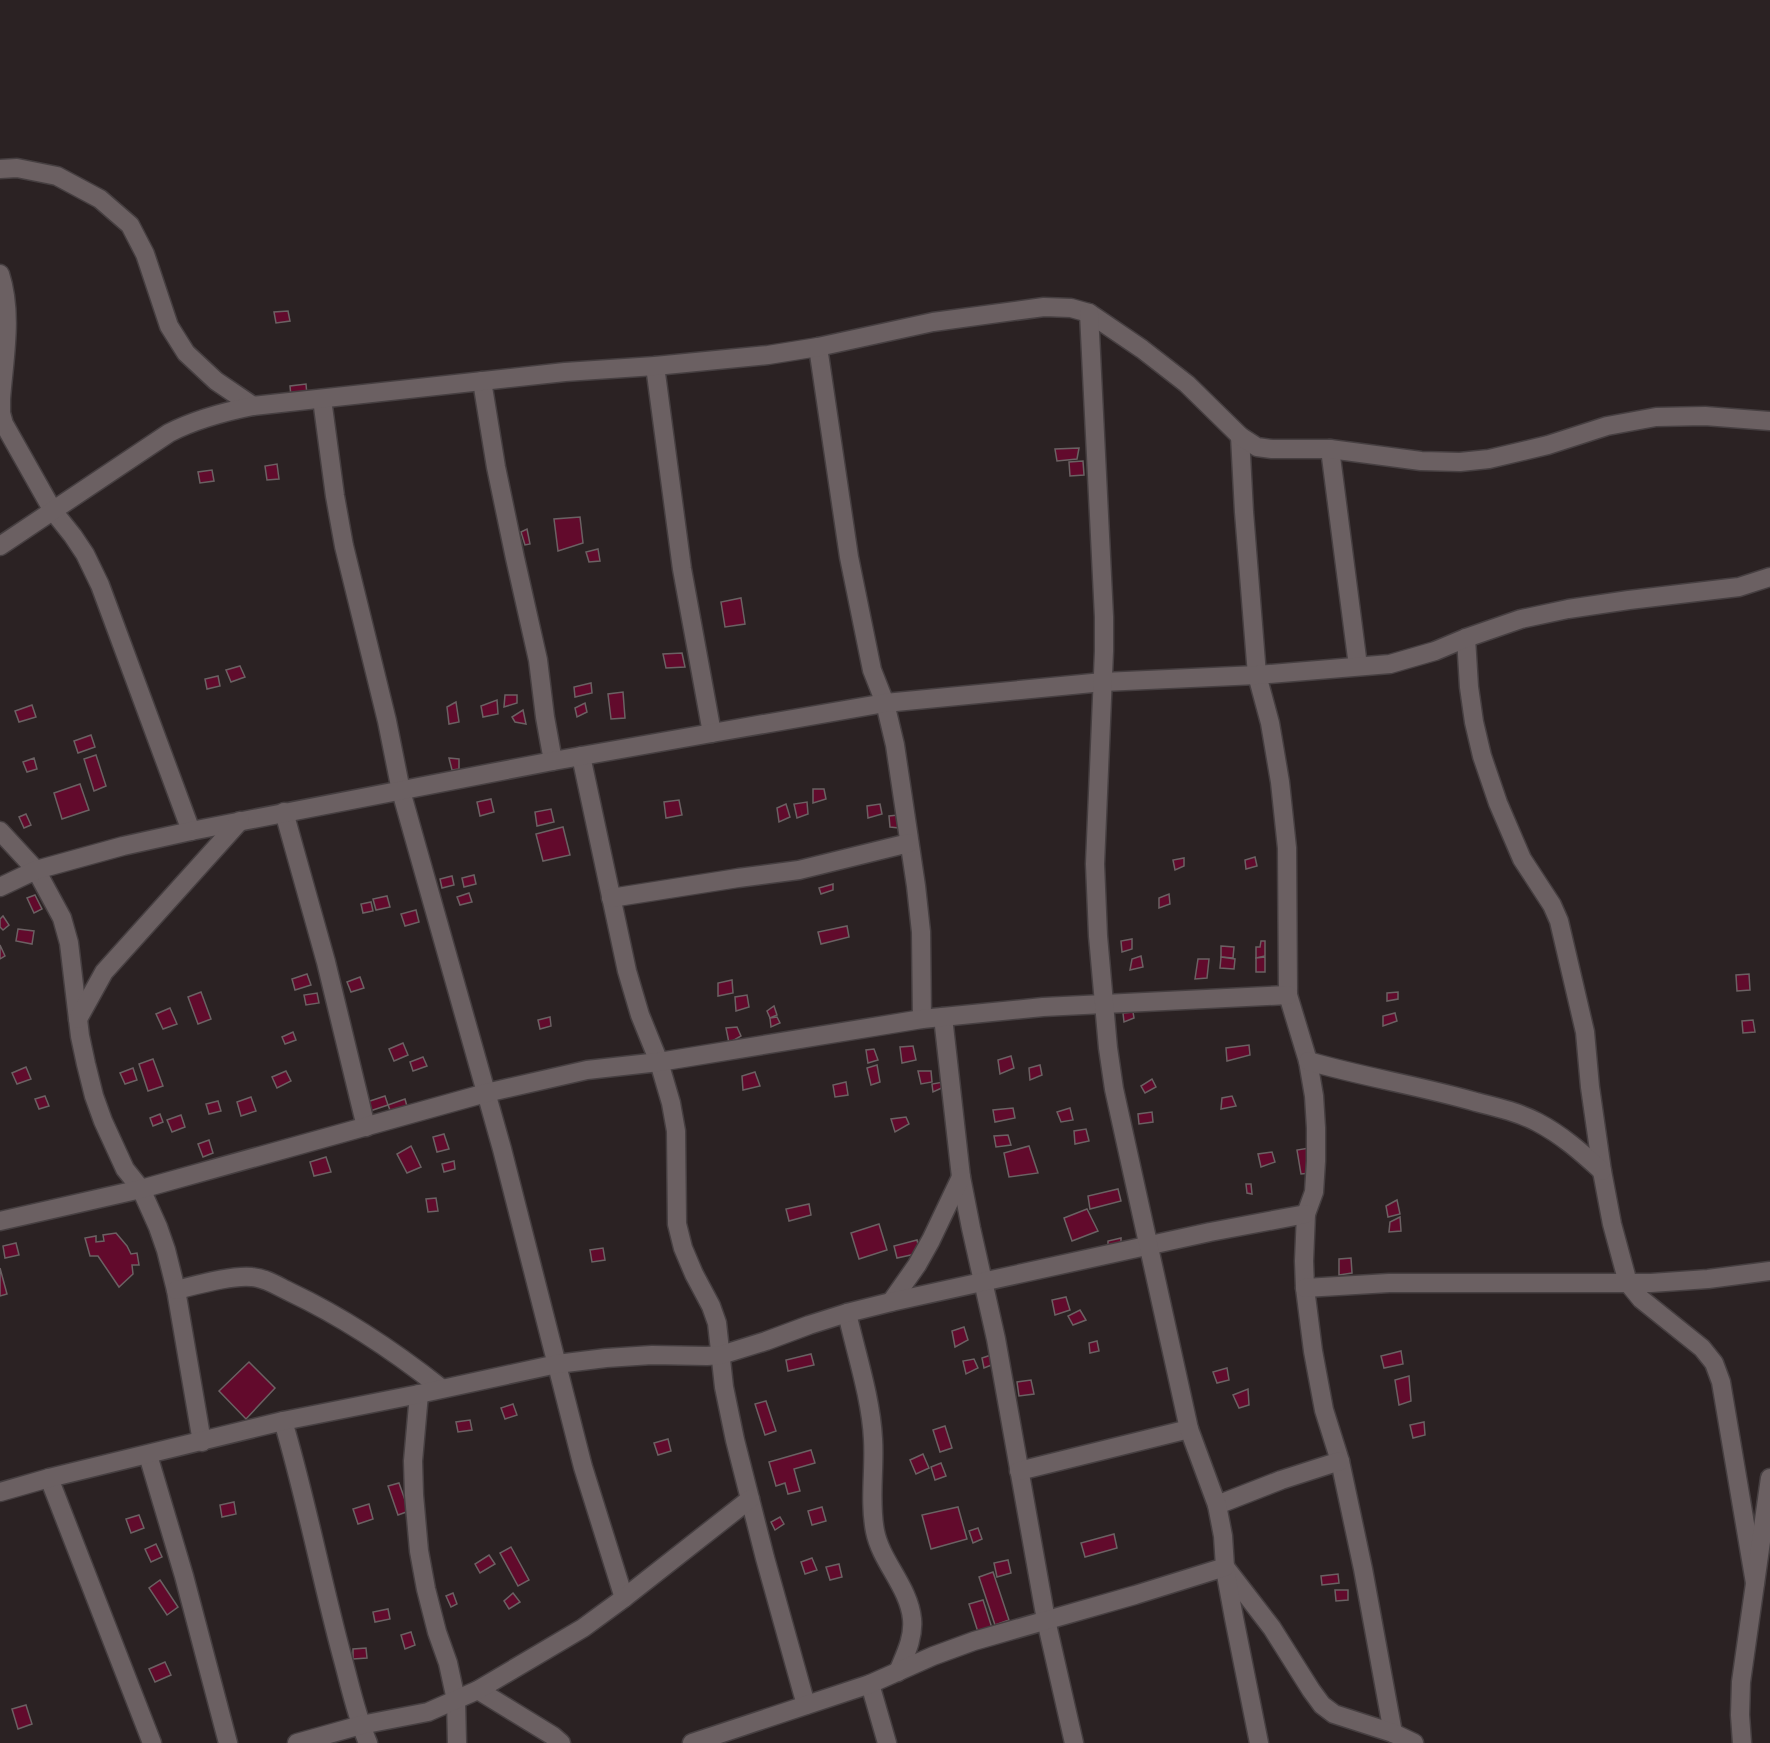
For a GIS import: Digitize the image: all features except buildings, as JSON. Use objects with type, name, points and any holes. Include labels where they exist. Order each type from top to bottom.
[{"type":"street","points":[[0,169],[17,168],[57,176],[100,199],[130,225],[145,254],[169,326],[186,353],[216,381],[253,406]]},
{"type":"street","points":[[0,274],[5,288],[7,314],[1,413],[4,424],[53,511],[85,554],[100,585],[191,831]]},
{"type":"street","points":[[0,546],[170,433],[189,423],[222,412],[253,406],[565,372],[655,366],[768,354],[818,347],[933,322],[1044,307],[1071,308],[1089,313],[1143,349],[1187,384],[1240,436],[1257,447],[1330,449],[1421,461],[1460,462],[1489,459],[1548,445],[1607,426],[1656,417],[1705,416],[1770,421]]},
{"type":"street","points":[[1089,313],[1104,617],[1095,864],[1103,1003],[1114,1089],[1189,1429],[1217,1505],[1223,1536],[1225,1567],[1259,1743]]},
{"type":"street","points":[[818,347],[849,556],[872,670],[885,702],[895,745],[921,932],[922,1018]]},
{"type":"street","points":[[655,366],[682,569],[712,733]]},
{"type":"street","points":[[482,381],[514,558],[538,660],[553,761]]},
{"type":"street","points":[[322,399],[344,546],[387,721],[401,791],[502,1149],[583,1467],[624,1598]]},
{"type":"street","points":[[1240,436],[1257,675],[1270,723],[1280,782],[1287,848],[1288,995],[1308,1061],[1315,1107],[1316,1161],[1314,1192],[1306,1214],[1305,1288],[1324,1410],[1340,1461],[1364,1569],[1393,1733]]},
{"type":"street","points":[[1330,449],[1358,666]]},
{"type":"street","points":[[0,887],[36,870],[123,846],[191,831],[553,761],[885,702],[1103,682],[1257,675],[1390,663],[1435,651],[1521,619],[1629,600],[1739,587],[1770,577]]},
{"type":"street","points":[[1466,638],[1473,722],[1482,756],[1498,803],[1522,859],[1552,905],[1559,921],[1585,1032],[1602,1171],[1612,1224],[1628,1283],[1641,1299],[1701,1348],[1714,1363],[1721,1382],[1755,1583]]},
{"type":"street","points":[[581,756],[627,971],[671,1102],[676,1131],[677,1224],[683,1248],[717,1323],[726,1398],[750,1499],[806,1705]]},
{"type":"street","points":[[284,812],[326,962],[366,1127]]},
{"type":"street","points":[[78,1018],[104,972],[240,821]]},
{"type":"street","points":[[0,831],[36,870],[62,918],[69,943],[86,1064],[103,1120],[125,1169],[141,1189],[166,1250],[176,1290],[202,1442]]},
{"type":"street","points":[[611,898],[799,870],[909,843]]},
{"type":"street","points":[[0,1221],[141,1189],[486,1093],[587,1070],[659,1062],[922,1018],[1103,1003],[1288,995]]},
{"type":"street","points":[[944,1017],[961,1177],[996,1339],[1046,1620],[1074,1743]]},
{"type":"street","points":[[1308,1061],[1500,1108],[1534,1121],[1567,1139],[1602,1171]]},
{"type":"street","points":[[891,1302],[927,1248],[961,1177]]},
{"type":"street","points":[[0,1492],[283,1421],[557,1364],[652,1354],[707,1356],[721,1354],[847,1313],[891,1302],[1148,1245],[1306,1214]]},
{"type":"street","points":[[1305,1288],[1389,1283],[1628,1283],[1708,1279],[1770,1271]]},
{"type":"street","points":[[176,1290],[241,1277],[262,1279],[316,1304],[403,1358],[441,1388]]},
{"type":"street","points":[[847,1313],[867,1400],[873,1438],[872,1506],[875,1530],[879,1546],[905,1596],[912,1618],[910,1642],[898,1672]]},
{"type":"street","points":[[419,1394],[413,1461],[419,1551],[426,1589],[448,1663],[456,1700],[457,1743]]},
{"type":"street","points":[[283,1421],[337,1637],[368,1743]]},
{"type":"street","points":[[1019,1471],[1189,1429]]},
{"type":"street","points":[[148,1455],[184,1576],[228,1743]]},
{"type":"street","points":[[1217,1505],[1281,1480],[1340,1461]]},
{"type":"street","points":[[49,1478],[152,1743]]},
{"type":"street","points":[[1742,1743],[1741,1682],[1770,1478]]},
{"type":"street","points":[[297,1743],[361,1725],[428,1712],[478,1690],[559,1643],[624,1598],[750,1499]]},
{"type":"street","points":[[1225,1567],[1272,1628],[1322,1705],[1334,1714],[1393,1733],[1414,1743]]},
{"type":"street","points":[[692,1743],[870,1684],[974,1641],[1135,1596],[1225,1567]]},
{"type":"street","points":[[870,1684],[887,1743]]},
{"type":"street","points":[[478,1690],[561,1743]]}]
